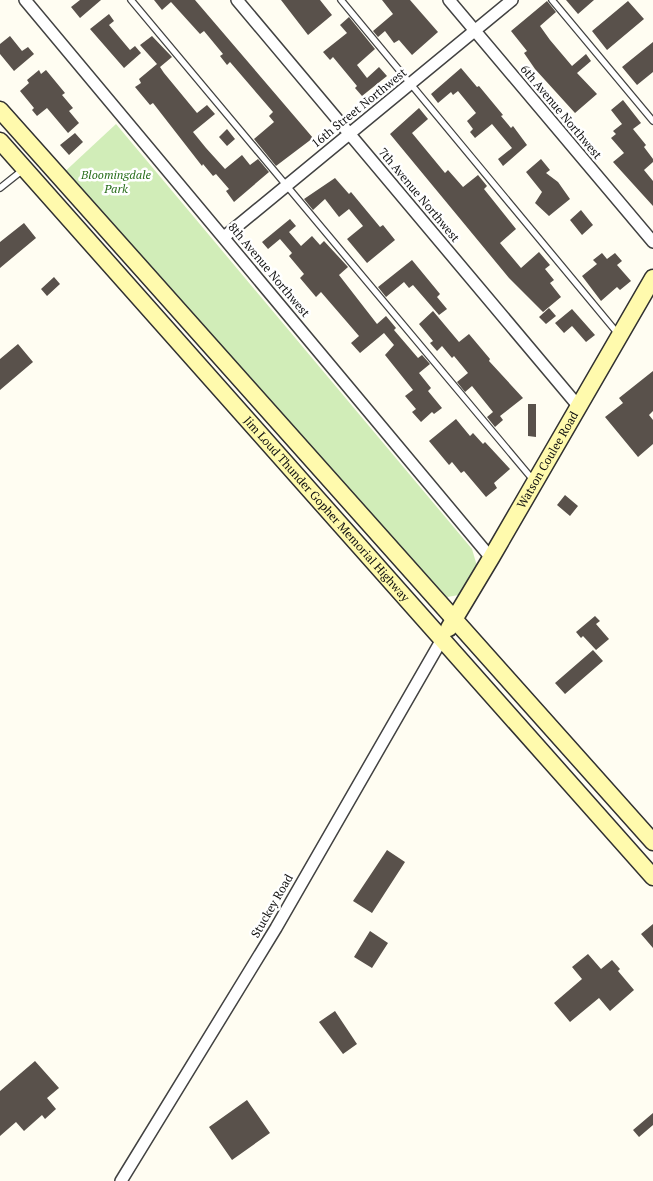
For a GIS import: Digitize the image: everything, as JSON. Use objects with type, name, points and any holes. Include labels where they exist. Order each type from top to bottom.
[{"type":"main road","name":"Jim Loud Thunder Gopher Memorial Highway","points":[[0,110],[653,842]]},
{"type":"main road","name":"Jim Loud Thunder Gopher Memorial Highway","points":[[0,141],[653,877]]},
{"type":"main road","name":"Watson Coulee Road","points":[[442,641],[653,278]]},
{"type":"street","name":"8th Avenue Northwest","points":[[25,0],[491,558]]},
{"type":"street","name":"7th Avenue Northwest","points":[[237,0],[579,407]]},
{"type":"street","name":"6th Avenue Northwest","points":[[449,0],[653,242]]},
{"type":"street","name":"16th Street Northwest","points":[[224,237],[512,0]]},
{"type":"street","name":"Stuckey Road","points":[[121,1181],[276,928],[442,641]]},
{"type":"lane","points":[[131,0],[535,483]]},
{"type":"lane","points":[[341,0],[620,336]]},
{"type":"lane","points":[[552,0],[653,121]]},
{"type":"lane","points":[[0,188],[24,168]]},
{"type":"green space","name":"Bloomingdale Park","points":[[116,124],[472,549],[477,566],[459,595],[447,597],[59,177]]},
{"type":"building","points":[[80,0],[101,0],[80,18],[71,7]]},
{"type":"building","points":[[154,0],[195,0],[313,138],[276,166],[254,139],[274,122],[269,116],[273,112],[230,62],[227,65],[220,56],[223,54],[204,31],[200,34],[171,2],[162,10]]},
{"type":"building","points":[[281,0],[320,0],[332,15],[308,35]]},
{"type":"building","points":[[382,0],[410,0],[438,32],[412,55],[399,40],[394,43],[385,31],[378,37],[373,31],[393,14]]},
{"type":"building","points":[[566,0],[594,0],[578,14]]},
{"type":"building","points":[[547,1],[556,12],[540,26],[550,40],[572,66],[586,54],[591,61],[577,73],[597,94],[575,113],[535,69],[524,53],[527,51],[511,31]]},
{"type":"building","points":[[628,1],[644,19],[607,50],[592,31]]},
{"type":"building","points":[[109,14],[114,21],[109,25],[130,50],[135,46],[141,53],[124,68],[90,29]]},
{"type":"building","points":[[349,17],[375,49],[357,65],[367,78],[379,67],[387,76],[362,96],[355,88],[357,86],[333,57],[330,60],[323,52],[347,33],[340,25]]},
{"type":"building","points":[[10,36],[22,51],[28,47],[34,54],[14,71],[0,54],[0,44]]},
{"type":"building","points":[[152,36],[172,57],[160,67],[164,73],[197,113],[207,105],[215,114],[193,132],[206,148],[225,169],[242,155],[250,165],[258,159],[269,172],[234,202],[226,191],[229,189],[216,174],[213,176],[203,164],[202,166],[153,103],[150,105],[135,87],[141,83],[139,79],[157,64],[140,45]]},
{"type":"building","points":[[653,42],[653,72],[637,85],[622,67]]},
{"type":"building","points":[[461,68],[477,87],[479,86],[503,115],[501,116],[511,128],[513,126],[527,145],[503,166],[498,159],[512,148],[492,124],[475,138],[470,132],[473,129],[467,121],[476,113],[458,91],[453,95],[451,92],[438,103],[431,94]]},
{"type":"building","points":[[39,70],[41,74],[46,70],[65,93],[62,95],[73,108],[69,111],[79,123],[68,133],[47,108],[37,116],[32,110],[34,108],[20,91],[29,83],[27,80]]},
{"type":"building","points":[[623,100],[641,123],[633,129],[646,145],[644,147],[653,159],[653,162],[644,170],[653,181],[653,206],[613,162],[624,153],[611,138],[616,134],[613,131],[622,124],[611,110]]},
{"type":"building","points":[[419,108],[428,119],[412,133],[445,173],[448,170],[463,187],[478,175],[487,186],[484,189],[516,229],[500,243],[521,268],[539,252],[550,265],[545,269],[554,280],[550,283],[561,297],[543,312],[509,278],[390,134]]},
{"type":"building","points":[[227,129],[235,139],[227,146],[219,137]]},
{"type":"building","points":[[75,133],[83,142],[69,155],[60,145]]},
{"type":"building","points":[[541,159],[550,170],[546,173],[558,182],[570,199],[549,216],[535,203],[542,192],[526,172]]},
{"type":"building","points":[[335,178],[349,194],[351,192],[380,227],[383,225],[395,240],[367,263],[347,239],[363,226],[349,209],[339,217],[325,199],[313,210],[304,199]]},
{"type":"building","points":[[581,210],[593,225],[582,235],[570,220]]},
{"type":"building","points":[[290,219],[296,226],[289,232],[301,246],[312,236],[320,245],[324,241],[348,267],[339,275],[377,324],[386,316],[396,328],[394,330],[418,358],[422,355],[430,364],[419,373],[431,388],[428,391],[442,408],[434,414],[432,412],[421,422],[412,412],[416,409],[405,396],[413,390],[385,355],[394,345],[384,333],[360,353],[351,343],[359,336],[321,292],[316,297],[300,278],[304,274],[289,256],[292,253],[280,239],[268,249],[262,242]]},
{"type":"building","points":[[24,223],[36,238],[0,268],[0,242]]},
{"type":"building","points":[[602,253],[607,259],[615,253],[622,261],[617,265],[631,281],[620,290],[617,287],[601,301],[582,276],[597,264],[593,260]]},
{"type":"building","points":[[412,260],[440,294],[437,297],[447,309],[439,315],[413,285],[409,288],[404,282],[386,297],[378,287]]},
{"type":"building","points":[[54,277],[60,284],[47,296],[41,289]]},
{"type":"building","points":[[549,308],[556,316],[546,324],[539,317]]},
{"type":"building","points":[[572,309],[595,335],[586,342],[572,326],[564,333],[555,323]]},
{"type":"building","points":[[433,311],[459,342],[469,334],[490,359],[489,361],[523,398],[500,416],[503,420],[495,427],[487,417],[493,412],[472,386],[465,392],[457,382],[468,373],[454,356],[452,358],[442,346],[437,351],[430,343],[433,341],[419,324]]},
{"type":"building","points":[[18,344],[33,362],[0,390],[0,359]]},
{"type":"building","points":[[653,371],[653,411],[649,415],[653,420],[653,444],[638,457],[605,417],[623,403],[619,398]]},
{"type":"building","points":[[528,404],[536,404],[536,437],[528,436]]},
{"type":"building","points":[[456,419],[470,436],[473,433],[483,444],[485,442],[510,469],[494,483],[497,488],[486,497],[464,471],[461,473],[452,462],[449,465],[429,441]]},
{"type":"building","points":[[565,495],[578,506],[570,516],[557,505]]},
{"type":"building","points":[[595,616],[600,621],[596,624],[609,639],[596,650],[583,636],[581,638],[576,632]]},
{"type":"building","points":[[593,650],[603,661],[565,694],[555,683]]},
{"type":"building","points":[[387,850],[405,862],[372,913],[353,901]]},
{"type":"building","points":[[653,924],[653,948],[641,934]]},
{"type":"building","points":[[370,931],[388,943],[372,968],[354,957]]},
{"type":"building","points":[[588,954],[601,969],[612,960],[620,969],[618,971],[634,990],[610,1011],[599,998],[570,1022],[554,1003],[582,979],[572,967]]},
{"type":"building","points":[[335,1011],[357,1044],[343,1054],[319,1022]]},
{"type":"building","points":[[35,1061],[59,1088],[47,1098],[56,1109],[45,1119],[42,1115],[24,1131],[16,1122],[0,1136],[0,1091]]},
{"type":"building","points":[[247,1100],[270,1133],[232,1160],[209,1127]]},
{"type":"building","points":[[653,1113],[653,1125],[639,1137],[633,1130]]}]
